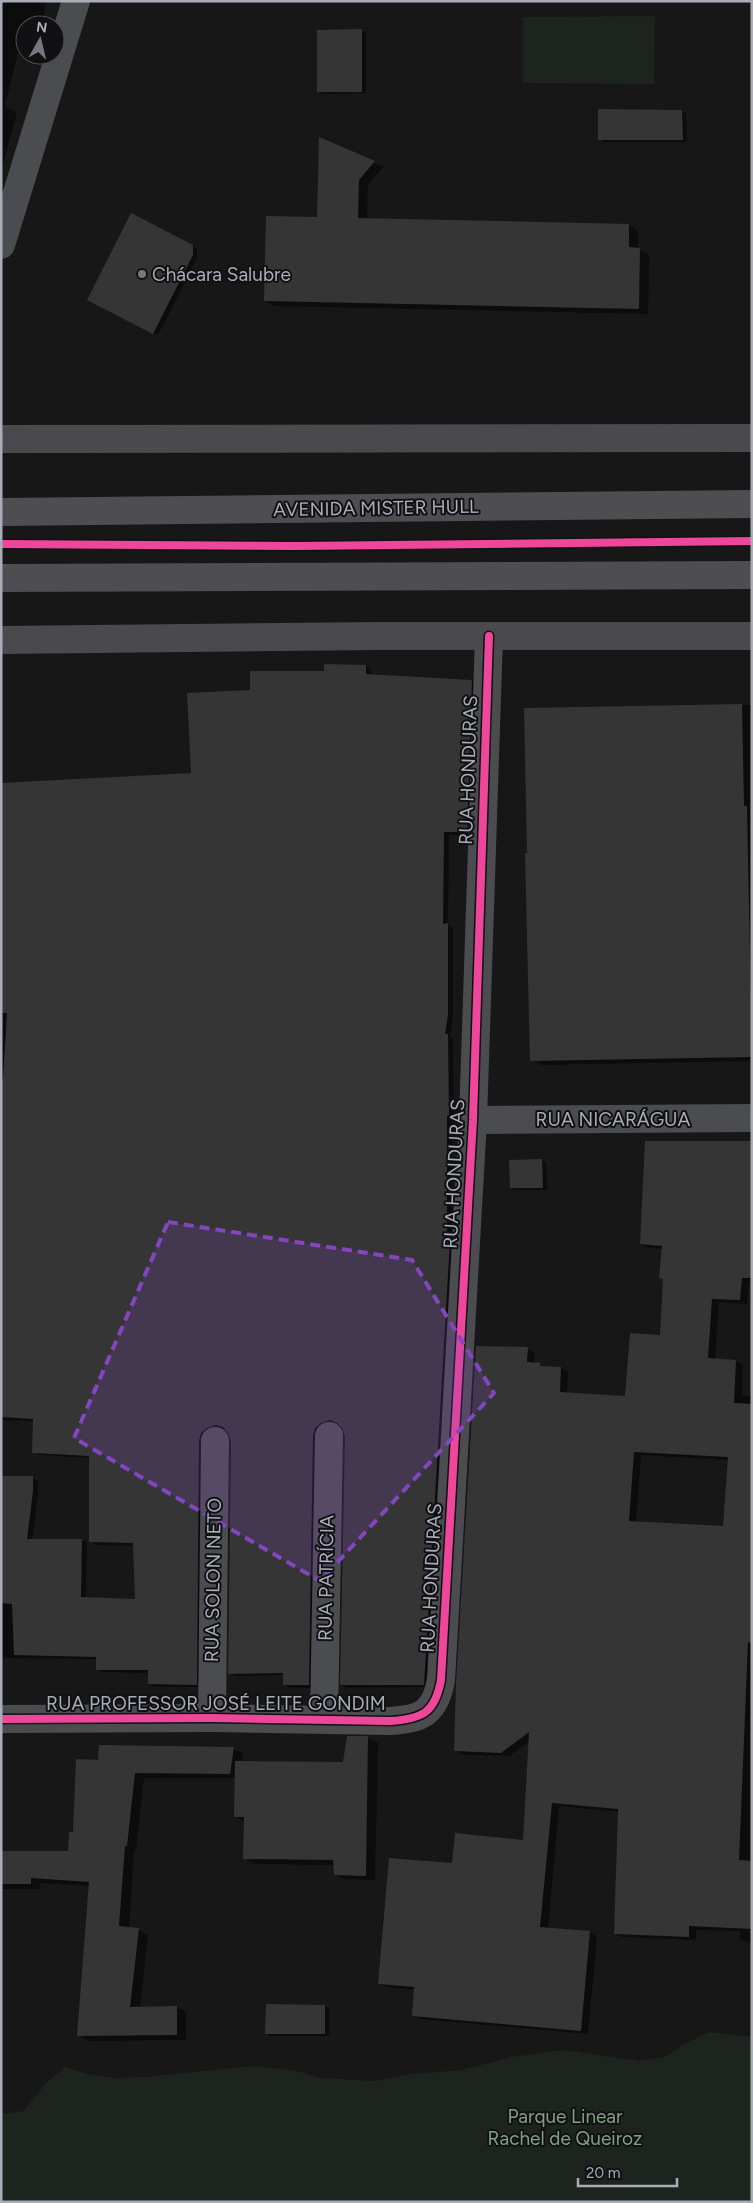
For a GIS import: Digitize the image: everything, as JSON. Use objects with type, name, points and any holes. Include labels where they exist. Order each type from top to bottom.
[{"type":"highway","name":"AVENIDA MISTER HULL","points":[[1,512],[752,504]]},
{"type":"highway","points":[[1,578],[752,575]]},
{"type":"main road","points":[[1,439],[752,438]]},
{"type":"main road","points":[[1,640],[752,636]]},
{"type":"street","points":[[1,244],[76,1]]},
{"type":"street","name":"RUA HONDURAS","points":[[429,1711],[438,1698],[441,1680],[474,1120],[489,636]]},
{"type":"street","name":"RUA NICARÁGUA","points":[[474,1120],[752,1118]]},
{"type":"street","name":"RUA PATRÍCIA","points":[[324,1719],[329,1436]]},
{"type":"street","name":"RUA SOLON NETO","points":[[212,1718],[215,1441]]},
{"type":"street","name":"RUA PROFESSOR JOSÉ LEITE GONDIM","points":[[1,1719],[412,1719],[429,1711]]},
{"type":"highlighted area","points":[[168,1222],[412,1260],[494,1393],[320,1581],[74,1438]]},
{"type":"green space","points":[[655,16],[654,84],[523,83],[523,17]]},
{"type":"green space","name":"Parque Linear Rachel de Queiroz","points":[[710,2032],[752,2037],[752,2202],[1,2202],[1,2114],[24,2111],[46,2083],[65,2067],[90,2075],[117,2078],[253,2066],[297,2071],[321,2078],[373,2081],[411,2074],[462,2070],[512,2057],[563,2050],[640,2061],[665,2057],[686,2043]]},
{"type":"building","points":[[362,29],[362,92],[317,92],[317,30]]},
{"type":"building","points":[[598,109],[682,110],[683,140],[598,140]]},
{"type":"building","points":[[319,137],[375,161],[359,180],[358,218],[629,224],[629,247],[640,248],[639,309],[264,301],[266,216],[317,217]]},
{"type":"building","name":"Chácara Salubre","points":[[131,213],[193,245],[193,255],[153,334],[87,300]]},
{"type":"building","points":[[324,664],[366,665],[366,674],[472,680],[467,832],[444,832],[443,924],[448,923],[448,1015],[445,1034],[448,1034],[449,1116],[447,1116],[447,1240],[450,1241],[424,1685],[340,1685],[345,1436],[342,1428],[330,1420],[321,1423],[315,1428],[313,1436],[309,1685],[283,1685],[283,1673],[228,1674],[231,1441],[223,1427],[216,1425],[207,1428],[201,1433],[199,1441],[197,1685],[148,1684],[148,1670],[96,1670],[96,1657],[14,1655],[12,1604],[1,1603],[1,1476],[33,1476],[27,1539],[82,1539],[81,1597],[135,1599],[133,1543],[89,1542],[89,1456],[32,1453],[33,1419],[1,1417],[1,1079],[3,1079],[7,1013],[1,1013],[1,783],[191,773],[187,693],[250,690],[250,671],[324,671]]},
{"type":"building","points":[[742,704],[744,806],[747,806],[752,1057],[530,1061],[524,708]]},
{"type":"building","points":[[645,1141],[752,1141],[752,1278],[742,1278],[740,1300],[712,1299],[708,1358],[736,1360],[734,1403],[752,1404],[752,1643],[748,1642],[739,1860],[752,1861],[752,1929],[689,1926],[689,1937],[614,1934],[618,1809],[552,1803],[540,1927],[590,1931],[581,2031],[412,2016],[414,1987],[378,1984],[389,1858],[452,1863],[455,1833],[523,1840],[529,1732],[501,1753],[454,1751],[456,1684],[476,1346],[528,1347],[527,1362],[541,1363],[540,1366],[561,1367],[560,1392],[625,1396],[630,1333],[660,1335],[663,1279],[659,1278],[662,1246],[640,1244]],"holes":[[[634,1452],[728,1457],[723,1526],[629,1521]]]},
{"type":"building","points":[[542,1159],[543,1188],[510,1188],[509,1160]]},
{"type":"building","points":[[347,1736],[368,1736],[366,1876],[334,1875],[333,1860],[243,1859],[244,1817],[234,1817],[235,1761],[343,1762]]},
{"type":"building","points":[[99,1745],[234,1747],[230,1774],[135,1773],[127,1846],[125,1846],[119,1926],[139,1928],[130,2007],[177,2006],[177,2035],[77,2036],[89,1882],[31,1878],[31,1884],[1,1884],[1,1851],[68,1851],[69,1832],[73,1832],[76,1759],[98,1760]]},
{"type":"building","points":[[266,2004],[325,2005],[325,2034],[265,2034]]},
{"type":"cycle path","points":[[1,544],[295,546],[752,541]]},
{"type":"cycle path","points":[[1,1719],[212,1718],[390,1721],[419,1716],[431,1707],[435,1700],[441,1680],[473,1120],[489,636]]},
{"type":"place","name":"Chácara Salubre","points":[[142,274]]}]
